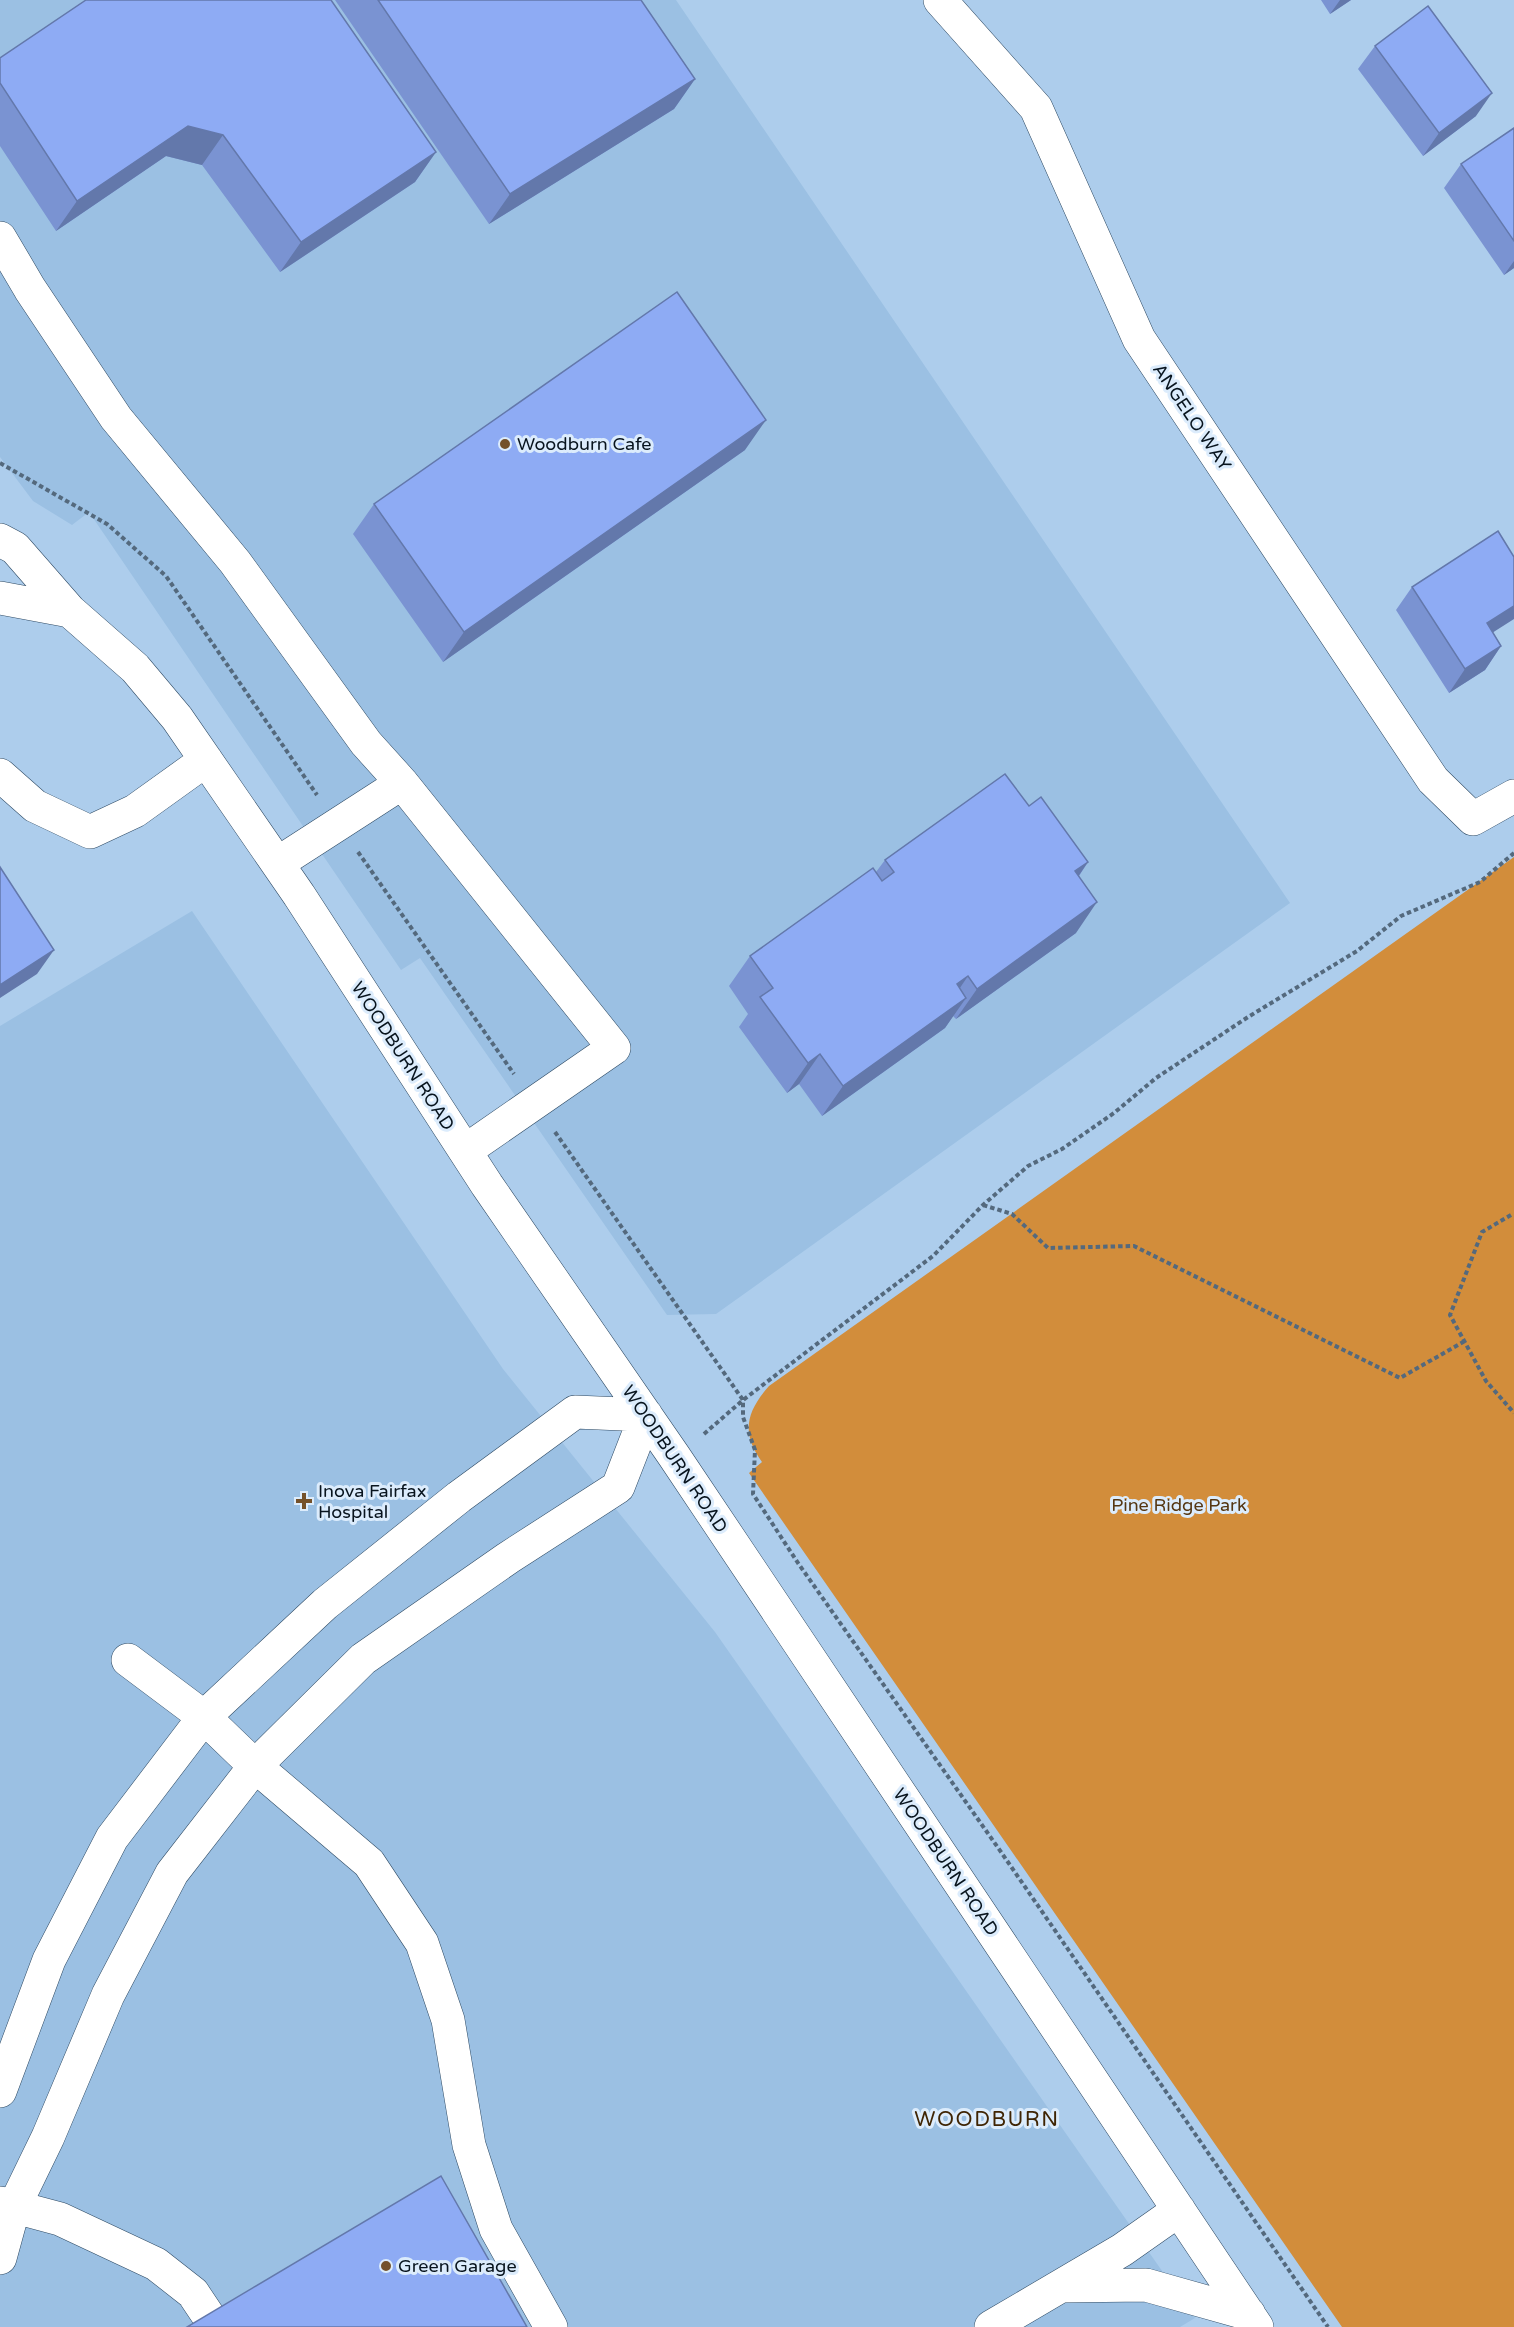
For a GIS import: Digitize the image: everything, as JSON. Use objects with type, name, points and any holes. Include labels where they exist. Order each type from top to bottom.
[{"type":"street","name":"ANGELO WAY","points":[[940,0],[1036,108],[1139,339],[1433,780],[1473,819],[1514,795]]},
{"type":"street","points":[[0,238],[30,289],[116,418],[235,562],[366,743],[402,783],[614,1048],[465,1151]]},
{"type":"street","name":"WOODBURN ROAD","points":[[0,540],[15,548],[70,611],[135,668],[164,701],[206,760],[278,863],[465,1151],[646,1415],[1253,2321]]},
{"type":"street","points":[[0,598],[70,611]]},
{"type":"street","points":[[0,775],[35,806],[90,832],[135,811],[206,760]]},
{"type":"street","points":[[278,863],[402,783]]},
{"type":"street","points":[[0,2091],[49,1960],[112,1838],[204,1717],[325,1604],[459,1497],[574,1412],[646,1415],[618,1487],[508,1558],[363,1659],[255,1766],[172,1873],[108,1995],[48,2137],[7,2205],[0,2258]]},
{"type":"street","points":[[128,1660],[204,1717],[255,1766],[369,1863],[422,1943],[448,2020],[469,2145],[496,2229],[551,2327]]},
{"type":"street","points":[[7,2205],[60,2219],[156,2264],[193,2293],[215,2326]]},
{"type":"street","points":[[991,2327],[1122,2250],[1179,2210]]},
{"type":"street","points":[[1060,2286],[1146,2285],[1253,2321]]},
{"type":"path","points":[[0,463],[107,524],[166,576],[743,1400],[743,1417],[755,1450],[753,1494],[798,1563],[1001,1852],[1328,2327]]},
{"type":"path","points":[[721,1421],[743,1400],[933,1256],[983,1205],[1028,1166],[1062,1149],[1114,1113],[1156,1078],[1230,1029],[1357,951],[1401,916],[1480,882],[1514,853]]},
{"type":"path","points":[[983,1205],[1012,1214],[1048,1248],[1134,1246],[1400,1378],[1465,1341]]},
{"type":"path","points":[[1511,1215],[1482,1232],[1450,1315],[1486,1381],[1514,1413]]},
{"type":"shaded area","points":[[0,0],[676,0],[1290,903],[716,1314],[667,1315],[420,958],[401,970],[89,512],[72,525],[33,501],[0,457]]},
{"type":"shaded area","name":"Inova Fairfax Hospital","points":[[192,911],[503,1369],[715,1632],[1195,2318],[1180,2327],[0,2327],[0,1026]]},
{"type":"green space","name":"Pine Ridge Park","points":[[1514,857],[1514,2327],[1342,2327],[749,1473],[762,1462],[751,1442],[749,1423],[755,1405],[769,1386]]},
{"type":"building","points":[[86,0],[331,0],[436,152],[301,242],[223,135],[188,126],[77,201],[0,83],[0,58]]},
{"type":"building","points":[[378,0],[641,0],[695,79],[510,194]]},
{"type":"building","points":[[1428,6],[1492,93],[1439,133],[1375,46]]},
{"type":"building","points":[[1514,128],[1514,241],[1461,164]]},
{"type":"building","points":[[677,292],[766,420],[464,632],[374,504]]},
{"type":"building","points":[[1498,531],[1514,557],[1514,606],[1487,623],[1501,646],[1465,669],[1412,587]]},
{"type":"building","points":[[1005,774],[1029,806],[1041,797],[1088,862],[1075,871],[1097,902],[977,989],[968,976],[957,984],[966,998],[843,1086],[820,1054],[808,1063],[760,997],[773,988],[750,956],[873,868],[882,881],[894,872],[885,860]]},
{"type":"building","points":[[0,867],[54,950],[0,985]]},
{"type":"building","name":"Green Garage","points":[[441,2176],[527,2327],[187,2327]]},
{"type":"place","name":"Woodburn Cafe","points":[[505,444]]},
{"type":"place","name":"Inova Fairfax Hospital","points":[[304,1501]]},
{"type":"place","name":"Green Garage","points":[[386,2266]]},
{"type":"district","name":"WOODBURN","points":[[987,2119]]}]
